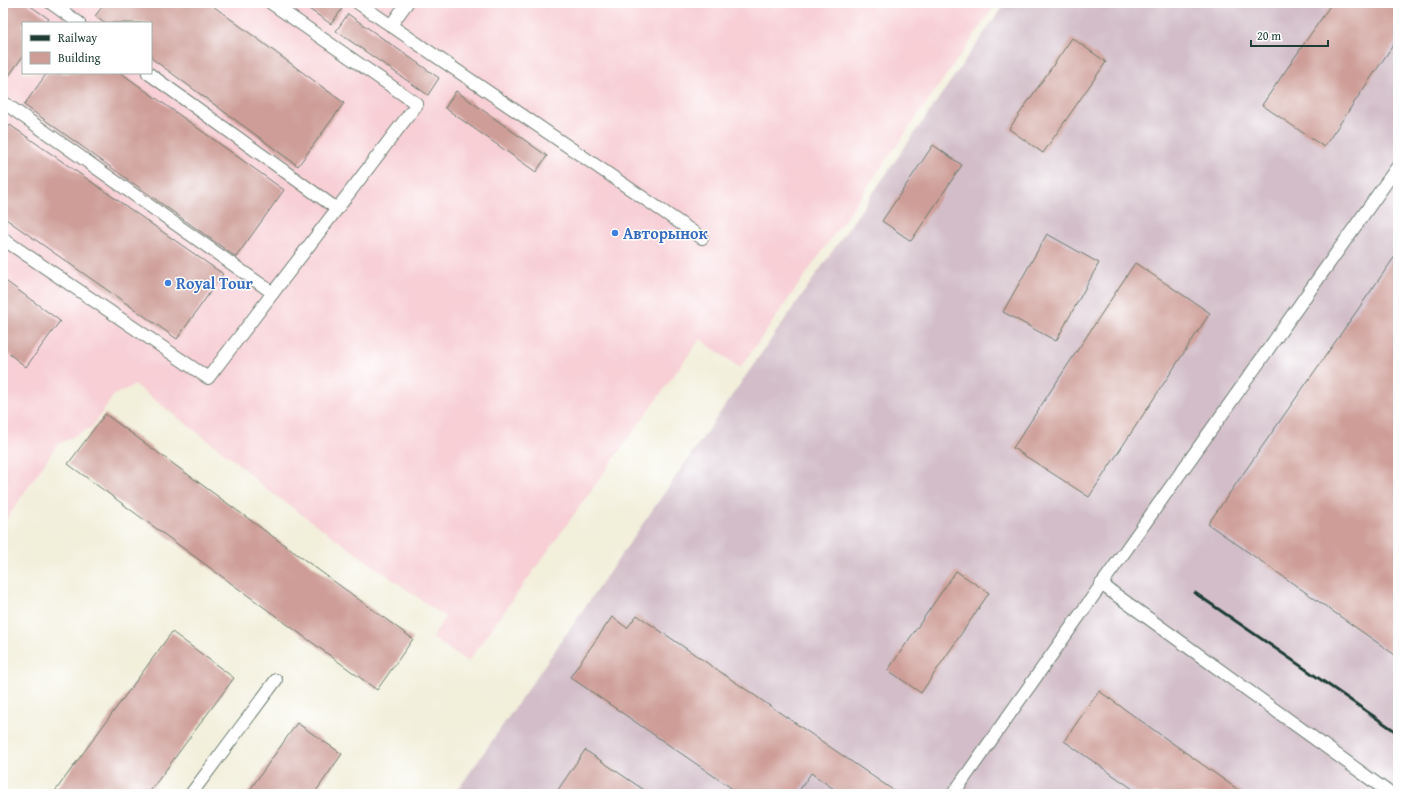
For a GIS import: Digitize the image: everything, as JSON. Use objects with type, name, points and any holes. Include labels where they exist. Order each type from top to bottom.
[{"type":"lane","points":[[51,3],[78,22]]},
{"type":"lane","points":[[3,239],[208,378],[417,104],[271,3]]},
{"type":"lane","points":[[358,3],[702,238]]},
{"type":"lane","points":[[391,25],[407,3]]},
{"type":"lane","points":[[149,74],[336,209]]},
{"type":"lane","points":[[3,102],[273,293]]},
{"type":"lane","points":[[952,794],[1398,166]]},
{"type":"lane","points":[[1101,584],[1392,794]]},
{"type":"lane","points":[[191,794],[276,680]]},
{"type":"shaded area","name":"Авторынок","points":[[3,3],[997,3],[740,368],[700,339],[468,662],[432,638],[445,617],[265,488],[235,461],[135,385],[114,395],[92,427],[57,445],[3,524]]},
{"type":"shaded area","points":[[1005,3],[1398,3],[1398,794],[455,794]]},
{"type":"building","points":[[3,3],[26,3],[49,19],[47,22],[22,22],[22,57],[3,84]]},
{"type":"building","points":[[105,3],[209,3],[344,103],[298,166],[152,59],[152,22],[103,22],[95,16]]},
{"type":"building","points":[[300,3],[333,3],[342,9],[331,24]]},
{"type":"building","points":[[1332,3],[1398,3],[1398,38],[1324,147],[1262,105]]},
{"type":"building","points":[[348,14],[439,78],[428,95],[336,31]]},
{"type":"building","points":[[1072,38],[1106,62],[1043,153],[1009,129]]},
{"type":"building","points":[[46,74],[122,74],[284,190],[236,257],[24,105]]},
{"type":"building","points":[[456,91],[547,156],[536,172],[445,108]]},
{"type":"building","points":[[10,125],[223,274],[177,339],[3,217],[3,135]]},
{"type":"building","points":[[933,145],[962,165],[911,241],[882,221]]},
{"type":"building","points":[[1047,234],[1099,263],[1056,341],[1003,312]]},
{"type":"building","points":[[1398,252],[1398,657],[1208,524]]},
{"type":"building","points":[[1135,263],[1210,313],[1089,497],[1013,448]]},
{"type":"building","points":[[3,279],[60,321],[26,367],[3,349]]},
{"type":"building","points":[[105,414],[413,639],[377,690],[68,464]]},
{"type":"building","points":[[956,571],[989,593],[921,693],[888,670]]},
{"type":"building","points":[[637,615],[893,790],[891,794],[841,794],[811,773],[797,794],[740,794],[570,677],[612,617],[627,628]]},
{"type":"building","points":[[172,632],[234,678],[148,794],[53,794]]},
{"type":"building","points":[[1099,691],[1244,794],[1140,794],[1064,741]]},
{"type":"building","points":[[297,723],[342,754],[314,794],[247,794]]},
{"type":"building","points":[[585,750],[650,794],[555,794]]},
{"type":"railway","points":[[1195,593],[1398,733]]},
{"type":"place","name":"Авторынок","points":[[615,233]]},
{"type":"place","name":"Royal Tour","points":[[168,283]]}]
